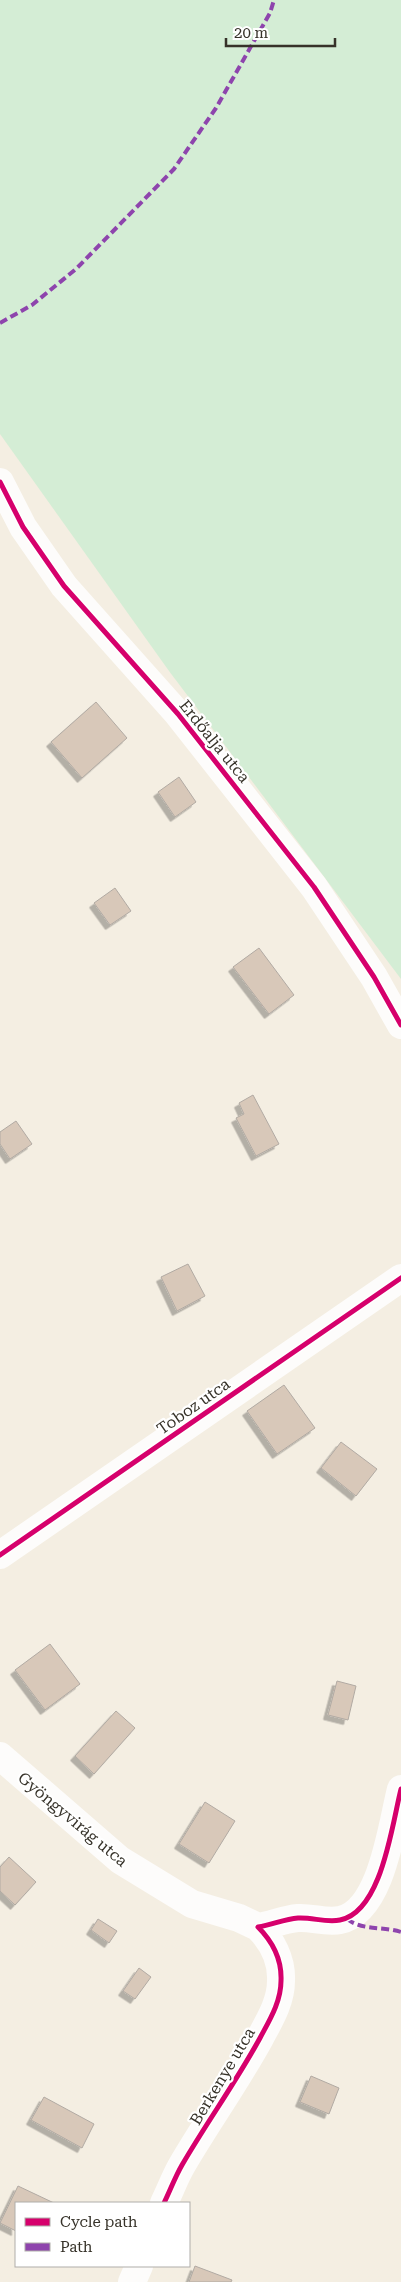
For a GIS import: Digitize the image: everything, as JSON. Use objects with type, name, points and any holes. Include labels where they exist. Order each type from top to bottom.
[{"type":"street","name":"Erdőalja utca","points":[[0,482],[23,527],[64,586],[178,714],[314,887],[374,977],[401,1025]]},
{"type":"street","name":"Toboz utca","points":[[0,1555],[401,1278]]},
{"type":"street","name":"Gyöngyvirág utca","points":[[0,1756],[120,1860],[192,1904],[239,1918],[258,1927]]},
{"type":"street","points":[[258,1927],[296,1918],[338,1921],[347,1919],[362,1908],[368,1901],[377,1883],[401,1788]]},
{"type":"street","name":"Berkenye utca","points":[[164,2202],[181,2166],[236,2082],[270,2019],[279,1997],[281,1981],[278,1959],[268,1936],[258,1927]]},
{"type":"street","points":[[132,2282],[138,2267]]},
{"type":"green space","points":[[0,0],[401,0],[401,979],[169,671],[0,434]]},
{"type":"building","points":[[96,702],[127,738],[82,778],[51,742]]},
{"type":"building","points":[[179,777],[196,802],[175,817],[158,792]]},
{"type":"building","points":[[115,888],[131,911],[110,925],[94,903]]},
{"type":"building","points":[[259,948],[294,995],[269,1014],[233,967]]},
{"type":"building","points":[[253,1095],[279,1144],[256,1156],[236,1118],[244,1114],[239,1103]]},
{"type":"building","points":[[16,1121],[32,1144],[10,1159],[0,1144],[0,1132]]},
{"type":"building","points":[[188,1264],[205,1296],[177,1311],[161,1277]]},
{"type":"building","points":[[284,1385],[315,1428],[277,1454],[247,1411]]},
{"type":"building","points":[[341,1442],[377,1469],[356,1496],[321,1468]]},
{"type":"building","points":[[50,1644],[80,1684],[45,1710],[15,1670]]},
{"type":"building","points":[[337,1681],[356,1686],[348,1720],[328,1715]]},
{"type":"building","points":[[116,1711],[135,1728],[94,1774],[75,1756]]},
{"type":"building","points":[[205,1802],[235,1821],[209,1863],[179,1844]]},
{"type":"building","points":[[9,1857],[36,1882],[15,1905],[0,1891],[0,1867]]},
{"type":"building","points":[[98,1919],[117,1931],[109,1943],[91,1930]]},
{"type":"building","points":[[139,1968],[151,1977],[135,1999],[123,1991]]},
{"type":"building","points":[[311,2076],[339,2088],[329,2114],[300,2102]]},
{"type":"building","points":[[44,2097],[94,2124],[82,2148],[31,2120]]},
{"type":"building","points":[[18,2186],[52,2202],[15,2202],[15,2230],[0,2223]]},
{"type":"building","points":[[195,2266],[232,2280],[231,2282],[189,2282]]},
{"type":"marked path","points":[[0,323],[32,305],[76,269],[174,169],[216,108],[270,13],[274,0]]},
{"type":"marked path","points":[[347,1919],[366,1927],[401,1932]]},
{"type":"cycle path","points":[[0,482],[23,527],[64,586],[178,714],[314,887],[374,977],[401,1025]]},
{"type":"cycle path","points":[[0,1555],[401,1278]]},
{"type":"cycle path","points":[[164,2202],[182,2165],[251,2054],[277,2004],[280,1989],[280,1966],[272,1945],[258,1927],[298,1918],[340,1920],[354,1914],[366,1901],[383,1865],[401,1789]]}]
